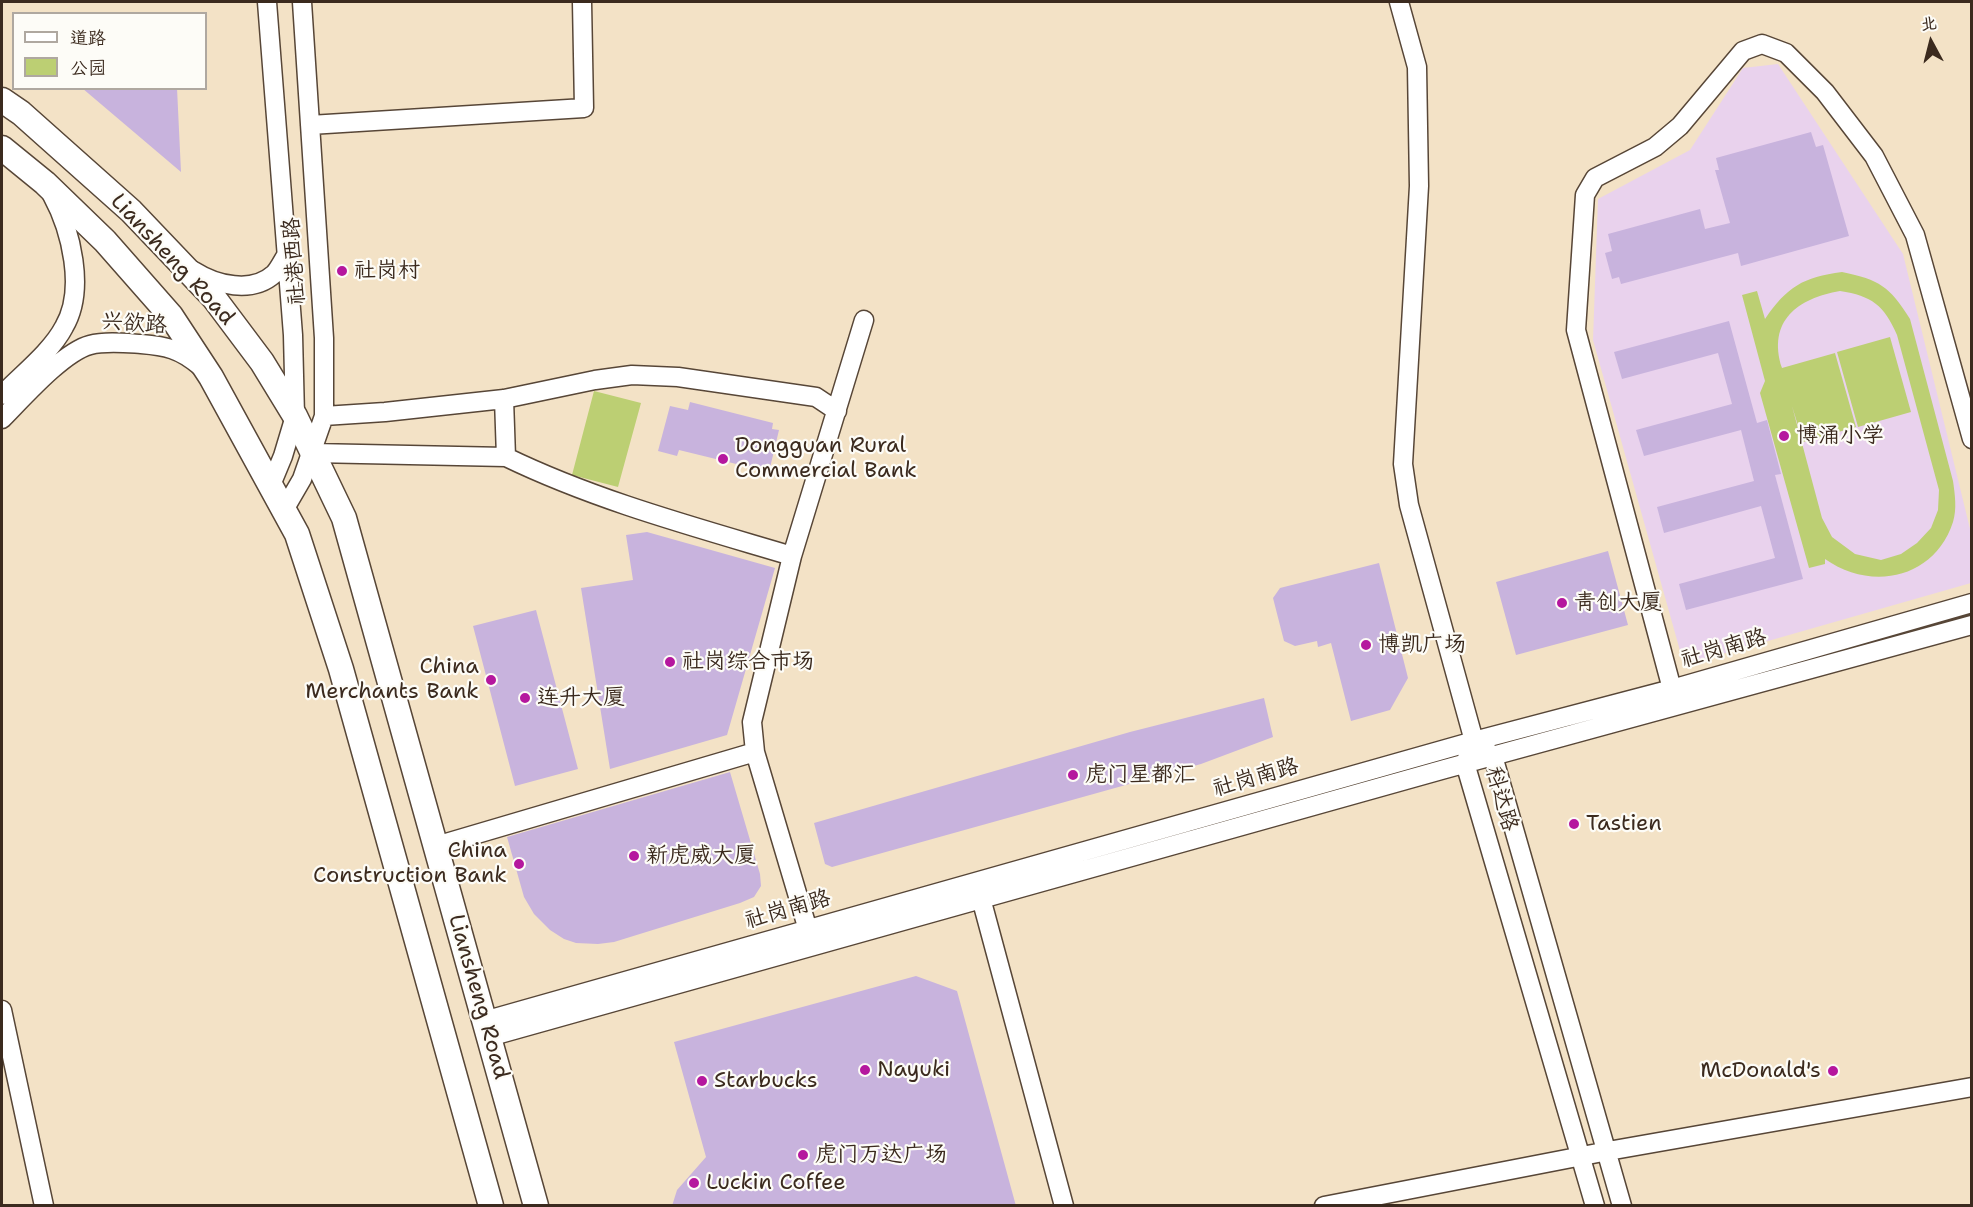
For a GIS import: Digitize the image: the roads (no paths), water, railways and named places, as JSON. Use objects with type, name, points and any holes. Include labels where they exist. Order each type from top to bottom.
[{"type":"main road","name":"Liansheng Road","points":[[2,100],[21,113],[131,211],[214,298],[262,362],[295,416],[313,453],[344,518],[536,1206]]},
{"type":"main road","name":"Liansheng Road","points":[[2,148],[45,183],[105,241],[171,316],[211,376],[297,534],[341,669],[490,1206]]},
{"type":"street","name":"社港西路","points":[[267,2],[293,335],[295,416],[283,456],[271,485]]},
{"type":"street","name":"社港西路","points":[[284,510],[302,479],[313,453],[324,416],[324,338],[302,2]]},
{"type":"street","points":[[310,125],[584,108],[582,2]]},
{"type":"street","points":[[1399,2],[1417,66],[1419,186],[1403,464],[1408,505],[1474,741]]},
{"type":"street","points":[[1672,689],[1576,330],[1585,195],[1595,178],[1655,147],[1680,126],[1743,51],[1762,44],[1786,53],[1825,92],[1874,156],[1915,235],[1971,439]]},
{"type":"street","name":"兴欲路","points":[[2,395],[65,327],[74,298],[75,269],[69,239],[60,209],[45,183]]},
{"type":"street","points":[[180,262],[205,278],[233,286],[255,284],[274,274],[287,254]]},
{"type":"street","points":[[808,930],[754,752],[752,722],[792,556],[864,320]]},
{"type":"street","name":"兴欲路","points":[[2,419],[59,363],[89,345],[123,343],[165,346],[187,355],[211,376]]},
{"type":"street","points":[[324,416],[504,399],[595,380],[632,375],[678,377],[816,397],[837,411]]},
{"type":"street","points":[[504,399],[506,458]]},
{"type":"street","points":[[313,453],[506,458],[639,510],[792,556]]},
{"type":"street","name":"社岗南路","points":[[487,1029],[808,930],[980,891],[1474,741],[1672,689],[1971,603]]},
{"type":"street","name":"社岗南路","points":[[487,1029],[980,891],[1465,764],[1971,625]]},
{"type":"street","name":"科达路","points":[[1595,1206],[1465,764],[1474,741],[1493,756],[1622,1206]]},
{"type":"street","points":[[436,846],[754,752]]},
{"type":"street","points":[[980,891],[1064,1206]]},
{"type":"street","points":[[2,1010],[44,1206]]},
{"type":"street","points":[[1324,1206],[1608,1151],[1971,1087]]},
{"type":"place","name":"社岗村","points":[[342,271]]},
{"type":"place","name":"博涌小学","points":[[1784,436]]},
{"type":"place","name":"Dongguan Rural Commercial Bank","points":[[723,459]]},
{"type":"place","name":"青创大厦","points":[[1562,603]]},
{"type":"place","name":"博凯广场","points":[[1366,645]]},
{"type":"place","name":"社岗综合市场","points":[[670,662]]},
{"type":"place","name":"China Merchants Bank","points":[[491,680]]},
{"type":"place","name":"连升大厦","points":[[525,698]]},
{"type":"place","name":"虎门星都汇","points":[[1073,775]]},
{"type":"place","name":"Tastien","points":[[1574,824]]},
{"type":"place","name":"新虎威大厦","points":[[634,856]]},
{"type":"place","name":"China Construction Bank","points":[[519,864]]},
{"type":"place","name":"Nayuki","points":[[865,1070]]},
{"type":"place","name":"McDonald's","points":[[1833,1071]]},
{"type":"place","name":"Starbucks","points":[[702,1081]]},
{"type":"place","name":"虎门万达广场","points":[[803,1155]]},
{"type":"place","name":"Luckin Coffee","points":[[694,1183]]}]
